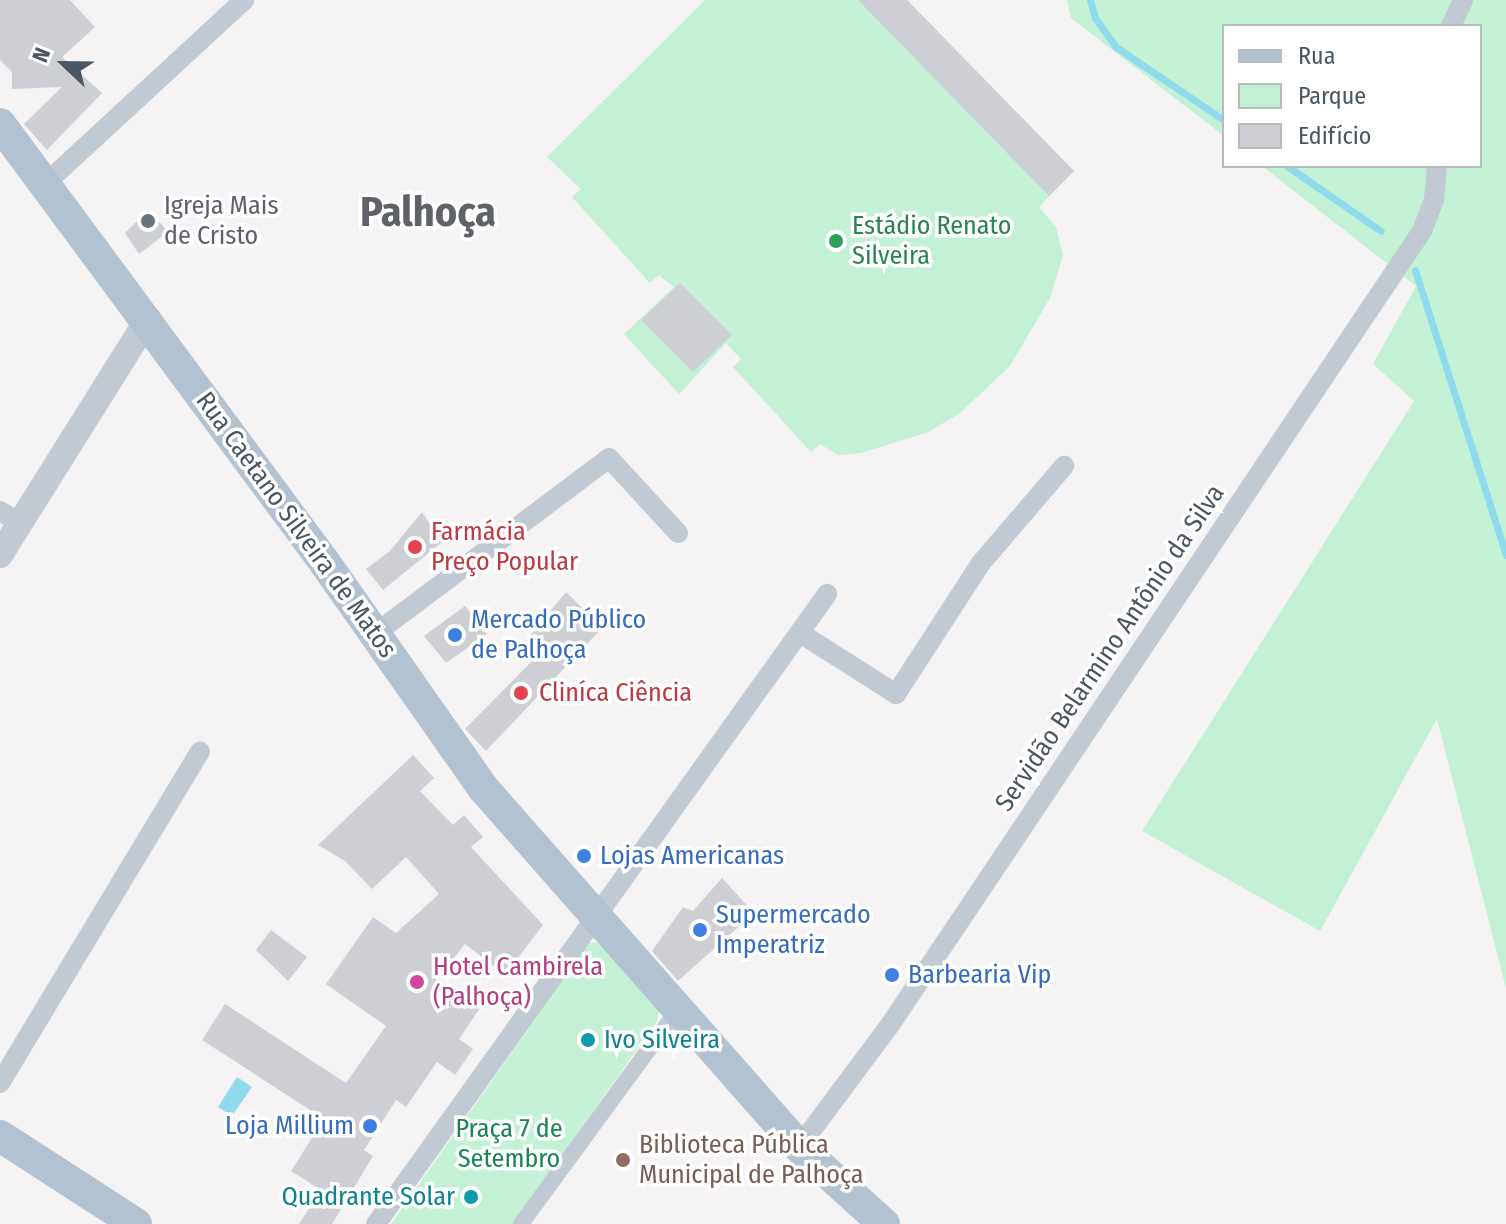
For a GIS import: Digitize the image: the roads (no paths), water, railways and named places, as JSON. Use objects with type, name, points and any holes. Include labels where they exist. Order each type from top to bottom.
[{"type":"main road","name":"Rua Caetano Silveira de Matos","points":[[0,124],[148,319],[376,633],[483,788],[676,1012],[799,1147],[884,1224]]},
{"type":"main road","points":[[0,1136],[136,1224]]},
{"type":"street","points":[[46,183],[244,0]]},
{"type":"street","points":[[1452,24],[1463,0]]},
{"type":"street","name":"Servidão Belarmino Antônio da Silva","points":[[799,1147],[890,1025],[1422,231],[1434,200],[1437,168]]},
{"type":"street","points":[[0,555],[10,517],[148,319]]},
{"type":"street","points":[[376,633],[609,458],[678,533]]},
{"type":"street","points":[[800,633],[896,694],[981,563],[1064,466]]},
{"type":"street","points":[[376,1224],[597,921],[827,594]]},
{"type":"street","points":[[0,1083],[200,752]]},
{"type":"street","points":[[521,1224],[676,1012]]},
{"type":"water","points":[[237,1077],[252,1087],[232,1116],[218,1107]]},
{"type":"waterway","points":[[1090,0],[1095,18],[1116,47],[1222,119]]},
{"type":"waterway","points":[[1290,168],[1381,231]]},
{"type":"waterway","points":[[1415,270],[1506,555]]},
{"type":"place","name":"Igreja Mais de Cristo","points":[[148,221]]},
{"type":"place","name":"Estádio Renato Silveira","points":[[836,241]]},
{"type":"place","name":"Farmácia Preço Popular","points":[[415,547]]},
{"type":"place","name":"Mercado Público de Palhoça","points":[[455,635]]},
{"type":"place","name":"Cliníca Ciência","points":[[521,693]]},
{"type":"place","name":"Lojas Americanas","points":[[584,856]]},
{"type":"place","name":"Supermercado Imperatriz","points":[[700,930]]},
{"type":"place","name":"Barbearia Vip","points":[[892,975]]},
{"type":"place","name":"Hotel Cambirela (Palhoça)","points":[[417,982]]},
{"type":"place","name":"Ivo Silveira","points":[[588,1040]]},
{"type":"place","name":"Loja Millium","points":[[370,1126]]},
{"type":"place","name":"Biblioteca Pública Municipal de Palhoça","points":[[623,1160]]},
{"type":"place","name":"Quadrante Solar","points":[[471,1197]]},
{"type":"district","name":"Palhoça","points":[[428,212]]},
{"type":"park label","name":"Praça 7 de Setembro","points":[[509,1144]]}]
